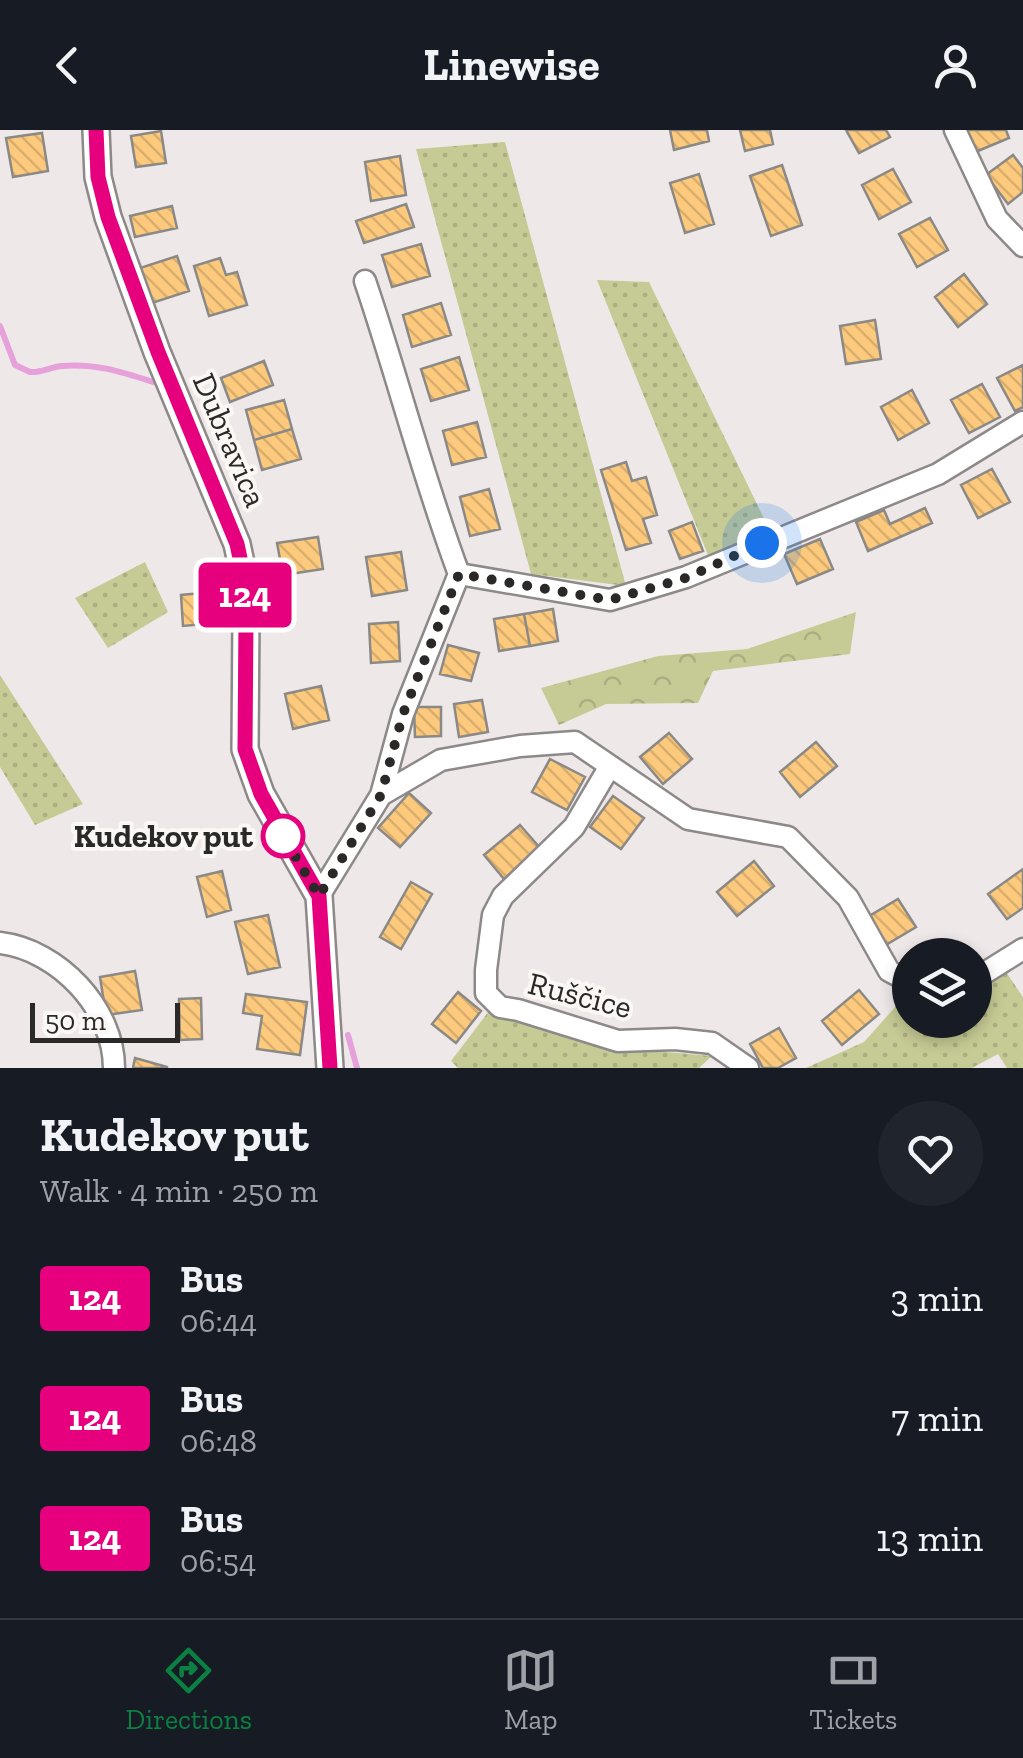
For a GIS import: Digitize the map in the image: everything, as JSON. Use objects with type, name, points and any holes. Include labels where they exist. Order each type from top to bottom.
[{"type":"street","name":"Dubravica","points":[[96,130],[98,177],[108,217],[158,352],[237,544],[246,616],[245,749],[261,794],[319,896],[330,1068]]},
{"type":"street","points":[[955,130],[996,219],[1023,246]]},
{"type":"street","points":[[319,896],[381,795],[403,714],[459,574],[429,492],[397,375],[365,282]]},
{"type":"street","points":[[459,574],[610,600],[686,578],[938,474],[1023,422]]},
{"type":"street","points":[[381,795],[441,760],[520,746],[575,742],[688,820],[788,837],[848,898],[892,972]]},
{"type":"street","name":"Ruščice","points":[[610,766],[574,827],[503,896],[493,915],[486,993],[500,1007],[618,1041],[674,1039],[712,1043],[748,1068]]},
{"type":"street","points":[[0,942],[37,953],[65,972],[92,1002],[109,1030],[114,1068]]},
{"type":"street","points":[[992,968],[1023,949]]},
{"type":"green space","points":[[505,142],[626,586],[531,574],[416,149]]},
{"type":"green space","points":[[597,280],[649,282],[773,537],[712,565]]},
{"type":"green space","points":[[145,562],[168,612],[108,648],[75,598]]},
{"type":"green space","points":[[856,612],[850,654],[713,671],[698,703],[606,704],[559,725],[541,688],[658,656],[747,649]]},
{"type":"green space","points":[[0,675],[83,804],[35,825],[0,767]]},
{"type":"green space","points":[[1004,969],[1023,997],[1023,1068],[1007,1068],[998,1054],[972,1068],[806,1068],[864,1042],[892,1011],[892,1038],[992,1038],[992,976]]},
{"type":"green space","points":[[489,1011],[620,1048],[712,1056],[699,1068],[458,1068],[451,1061]]},
{"type":"building","points":[[670,130],[707,130],[709,141],[674,150]]},
{"type":"building","points":[[740,130],[770,130],[773,144],[745,151]]},
{"type":"building","points":[[846,130],[886,130],[890,137],[859,153]]},
{"type":"building","points":[[963,130],[1006,130],[1009,138],[973,153]]},
{"type":"building","points":[[161,131],[166,163],[136,167],[131,136]]},
{"type":"building","points":[[42,133],[48,171],[13,177],[6,138]]},
{"type":"building","points":[[1013,155],[1023,168],[1023,192],[1008,204],[986,175]]},
{"type":"building","points":[[400,156],[406,195],[371,201],[365,162]]},
{"type":"building","points":[[782,165],[802,225],[771,236],[750,176]]},
{"type":"building","points":[[893,169],[911,202],[879,219],[862,185]]},
{"type":"building","points":[[699,174],[714,224],[685,233],[670,183]]},
{"type":"building","points":[[406,204],[414,227],[364,243],[356,221]]},
{"type":"building","points":[[172,206],[177,228],[135,237],[130,216]]},
{"type":"building","points":[[930,218],[948,250],[917,267],[899,234]]},
{"type":"building","points":[[421,244],[430,276],[392,287],[382,255]]},
{"type":"building","points":[[177,256],[189,291],[152,303],[140,268]]},
{"type":"building","points":[[220,258],[226,275],[237,272],[247,305],[209,316],[194,266]]},
{"type":"building","points":[[964,274],[987,304],[958,327],[935,297]]},
{"type":"building","points":[[441,303],[451,335],[412,347],[403,315]]},
{"type":"building","points":[[875,320],[881,359],[846,364],[840,326]]},
{"type":"building","points":[[459,357],[469,390],[431,401],[421,369]]},
{"type":"building","points":[[264,361],[273,385],[230,402],[221,378]]},
{"type":"building","points":[[1023,365],[1023,407],[1015,411],[997,378]]},
{"type":"building","points":[[982,384],[1000,417],[969,433],[951,400]]},
{"type":"building","points":[[912,390],[929,423],[898,440],[881,407]]},
{"type":"building","points":[[284,400],[292,429],[254,440],[246,410]]},
{"type":"building","points":[[477,422],[486,457],[452,465],[443,431]]},
{"type":"building","points":[[292,429],[301,459],[262,470],[254,440]]},
{"type":"building","points":[[626,462],[632,481],[646,477],[657,515],[643,519],[651,543],[626,550],[601,470]]},
{"type":"building","points":[[992,469],[1010,502],[978,518],[961,485]]},
{"type":"building","points":[[489,489],[500,529],[470,536],[460,497]]},
{"type":"building","points":[[925,508],[932,523],[868,551],[856,522],[884,510],[890,524]]},
{"type":"building","points":[[692,522],[703,551],[680,559],[669,531]]},
{"type":"building","points":[[318,537],[323,569],[283,575],[277,543]]},
{"type":"building","points":[[820,539],[833,569],[797,584],[784,554]]},
{"type":"building","points":[[401,552],[407,590],[372,596],[366,557]]},
{"type":"building","points":[[212,592],[215,623],[183,626],[181,595]]},
{"type":"building","points":[[553,609],[558,641],[530,646],[524,614]]},
{"type":"building","points":[[524,614],[530,646],[499,651],[494,619]]},
{"type":"building","points":[[398,622],[400,661],[371,663],[369,624]]},
{"type":"building","points":[[448,645],[479,653],[471,681],[440,674]]},
{"type":"building","points":[[321,686],[329,720],[293,729],[285,694]]},
{"type":"building","points":[[482,700],[488,732],[459,737],[454,704]]},
{"type":"building","points":[[414,707],[441,707],[441,736],[415,737]]},
{"type":"building","points":[[669,733],[692,759],[663,784],[640,757]]},
{"type":"building","points":[[816,742],[837,766],[800,797],[780,772]]},
{"type":"building","points":[[550,759],[585,777],[567,810],[532,792]]},
{"type":"building","points":[[409,793],[431,813],[400,847],[378,828]]},
{"type":"building","points":[[613,796],[644,818],[621,849],[590,827]]},
{"type":"building","points":[[520,825],[541,849],[504,879],[484,855]]},
{"type":"building","points":[[754,861],[774,886],[737,916],[717,892]]},
{"type":"building","points":[[1023,869],[1023,908],[1007,919],[988,894]]},
{"type":"building","points":[[222,871],[231,910],[207,917],[197,877]]},
{"type":"building","points":[[411,882],[432,894],[401,949],[380,937]]},
{"type":"building","points":[[898,899],[916,927],[884,946],[866,918]]},
{"type":"building","points":[[268,915],[280,967],[248,974],[235,922]]},
{"type":"building","points":[[135,971],[142,1010],[106,1015],[100,977]]},
{"type":"building","points":[[859,990],[879,1014],[842,1045],[822,1021]]},
{"type":"building","points":[[458,992],[481,1011],[456,1043],[432,1024]]},
{"type":"building","points":[[246,994],[307,1002],[300,1055],[257,1049],[262,1016],[243,1013]]},
{"type":"building","points":[[201,998],[202,1039],[180,1040],[179,999]]},
{"type":"building","points":[[779,1028],[796,1058],[778,1068],[763,1068],[750,1044]]},
{"type":"building","points":[[135,1058],[167,1067],[167,1068],[133,1068]]},
{"type":"waterway","name":"Dubravica","points":[[0,326],[15,365],[30,372],[86,366],[153,382]]},
{"type":"waterway","name":"Dubravica","points":[[348,1035],[357,1068]]},
{"type":"bus line","name":"124","points":[[96,130],[98,177],[108,217],[158,352],[237,544],[246,616],[245,749],[261,794],[319,896],[330,1068]]},
{"type":"place","name":"Kudekov put","points":[[283,836]]},
{"type":"route","points":[[283,836],[280,831],[309,878],[319,896],[381,795],[403,714],[459,574],[610,600],[686,578],[762,543]]}]
